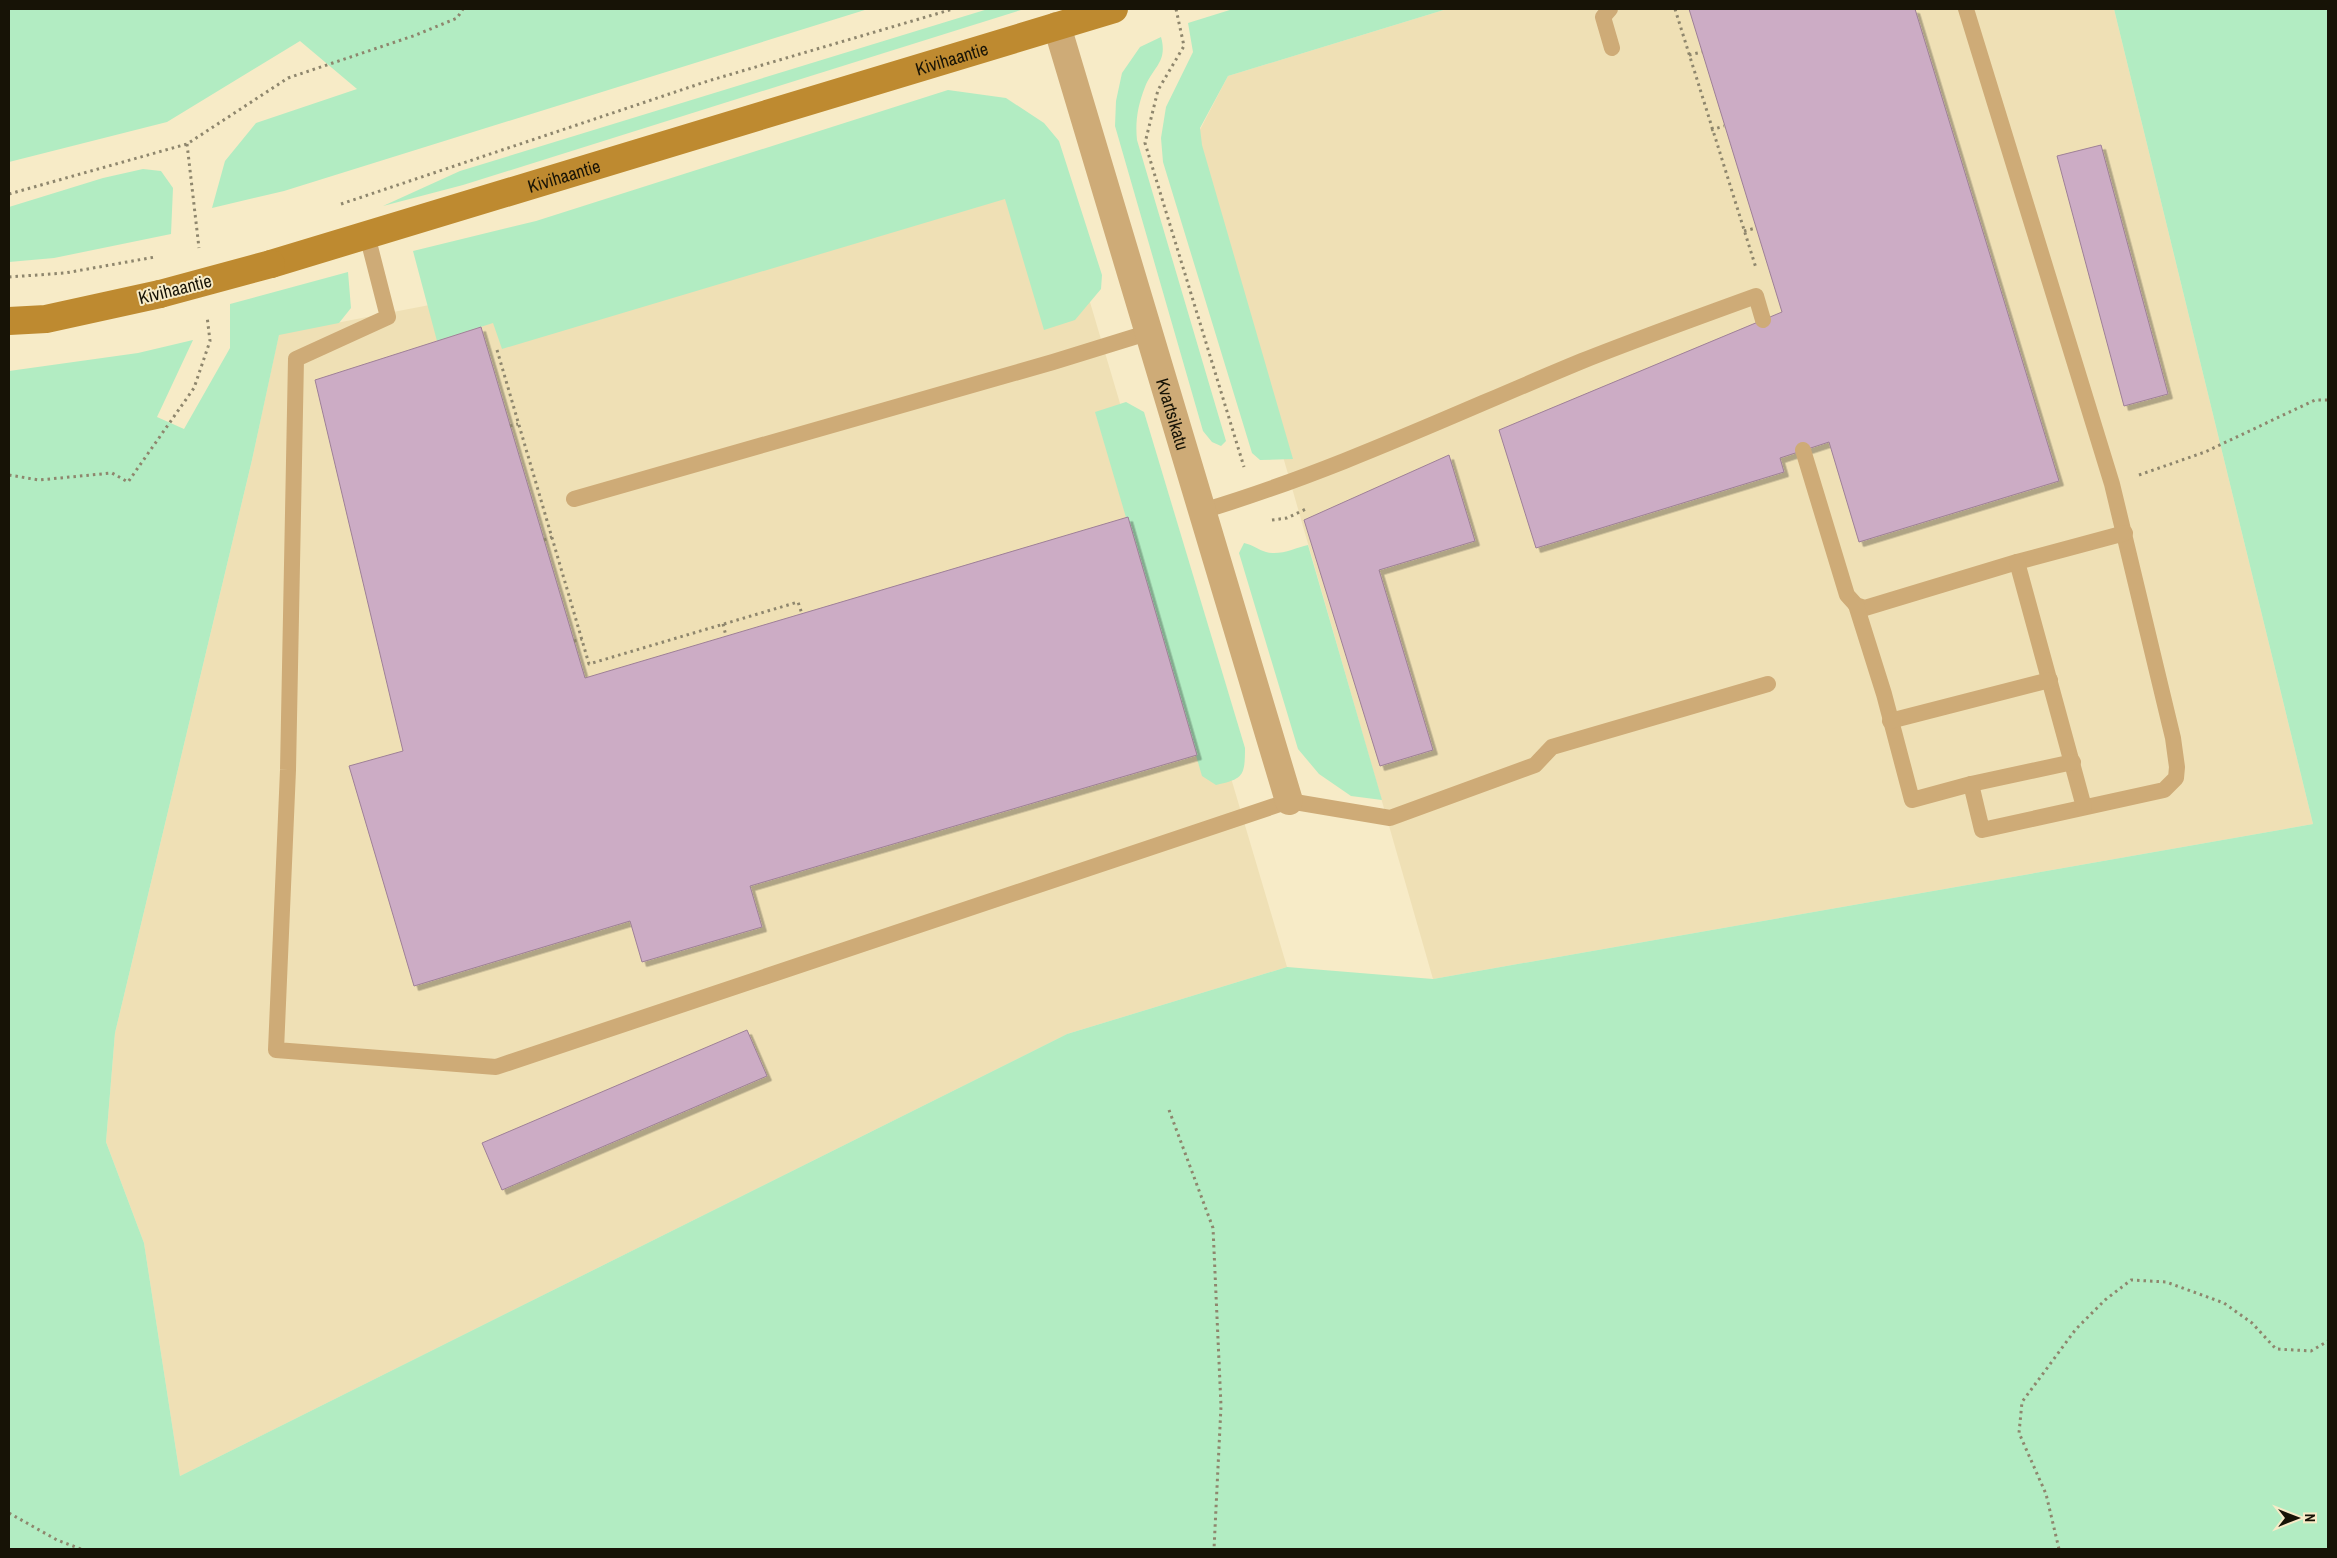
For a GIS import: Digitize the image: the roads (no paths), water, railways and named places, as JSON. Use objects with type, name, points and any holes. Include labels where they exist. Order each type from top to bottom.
[{"type":"main road","name":"Kivihaantie","points":[[9,322],[46,319],[160,294],[271,264],[1114,9]]},
{"type":"street","name":"Kvartsikatu","points":[[1057,26],[1289,801]]},
{"type":"lane","points":[[1610,9],[1604,18],[1612,48]]},
{"type":"lane","points":[[1966,9],[2126,534],[2173,738],[2177,767],[2176,778],[2164,790],[1982,830],[1971,784]]},
{"type":"lane","points":[[367,235],[388,317],[296,359],[288,770],[276,1050],[496,1066],[1289,801],[1390,818],[1535,765],[1552,747],[1768,684]]},
{"type":"lane","points":[[1202,511],[1253,496],[1467,412],[1582,362],[1756,296],[1762,315]]},
{"type":"lane","points":[[574,499],[1036,367],[1150,332]]},
{"type":"lane","points":[[1803,450],[1847,595],[1856,605],[1912,800],[1971,784],[2073,762]]},
{"type":"lane","points":[[1856,605],[1865,608],[2017,562],[2126,534]]},
{"type":"lane","points":[[2017,562],[2084,807]]},
{"type":"lane","points":[[1890,721],[2050,680]]}]
